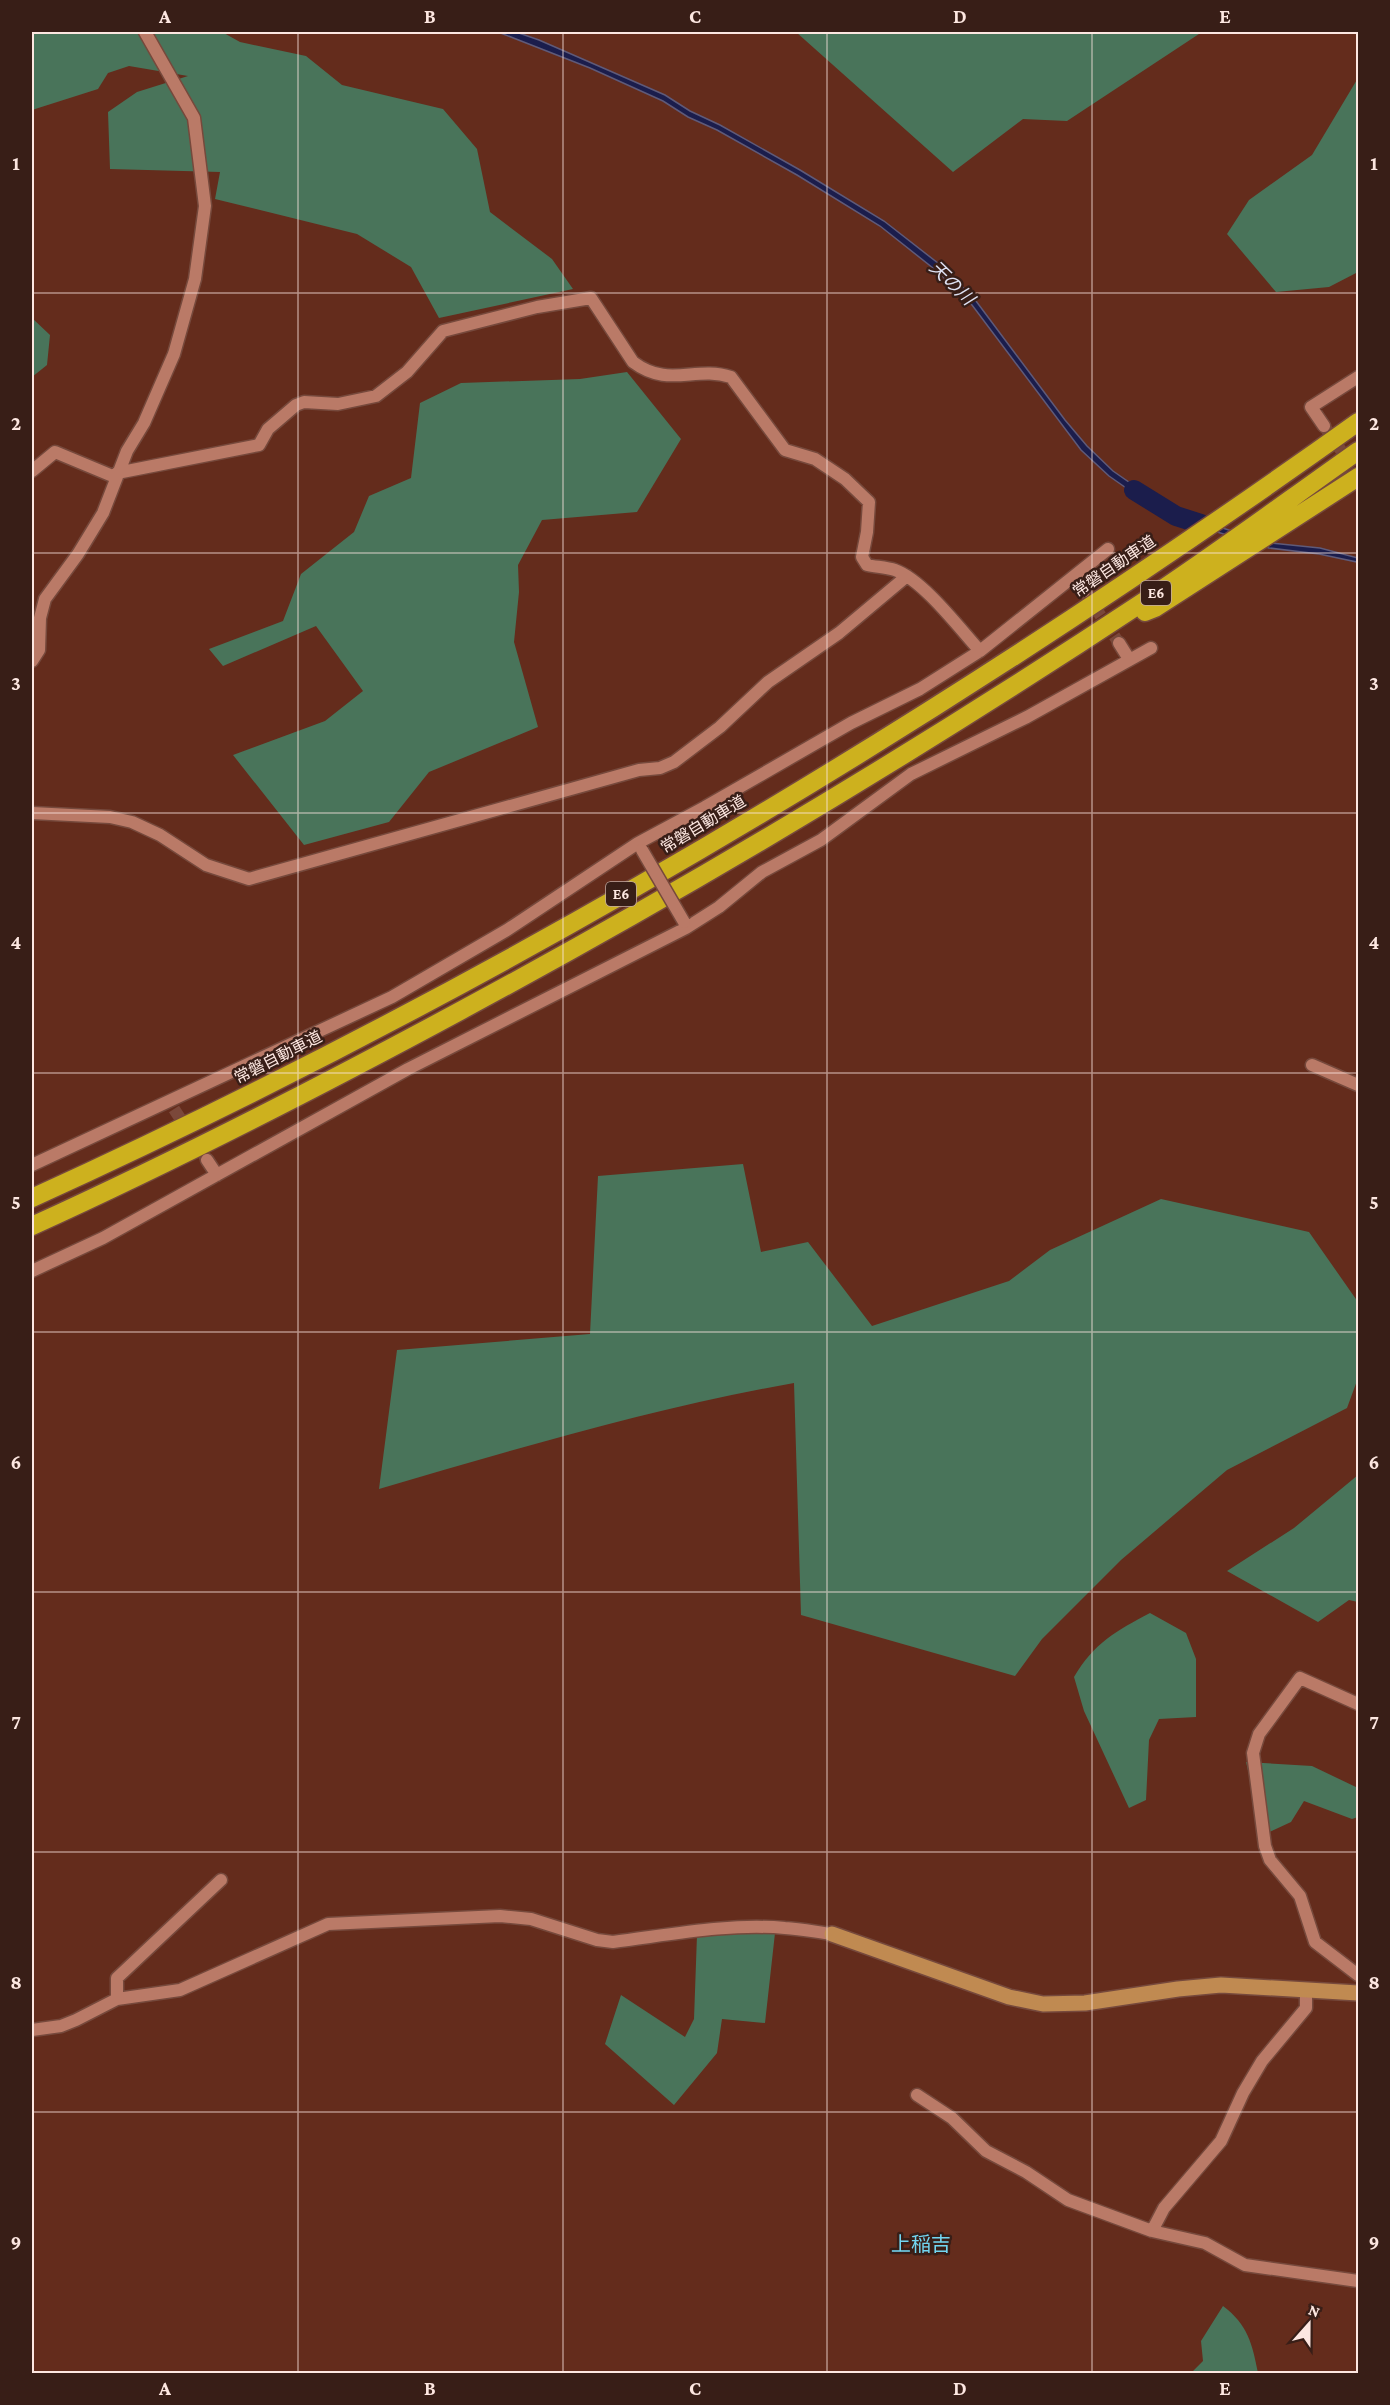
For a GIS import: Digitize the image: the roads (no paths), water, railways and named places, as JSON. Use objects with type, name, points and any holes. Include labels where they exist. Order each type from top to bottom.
[{"type":"highway","name":"常磐自動車道","points":[[32,1198],[318,1060],[649,878],[895,731],[1125,583],[1359,420]]},
{"type":"highway","name":"E6","points":[[32,1226],[333,1080],[531,973],[663,898],[860,781],[1098,631],[1359,451]]},
{"type":"highway","points":[[1098,631],[1155,608],[1359,477]]},
{"type":"street","points":[[32,662],[39,650],[40,618],[45,599],[78,554],[103,513],[116,475],[144,423],[174,354],[195,279],[205,206],[194,118],[146,32]]},
{"type":"street","points":[[32,471],[55,452],[116,475],[259,445],[268,429],[296,405],[304,402],[338,404],[376,396],[407,372],[443,332],[537,307],[591,298],[633,362],[641,368],[659,376],[720,374],[731,377],[785,450],[815,459],[845,479],[870,502],[862,557],[867,565],[894,569],[907,576],[938,604],[980,651]]},
{"type":"street","points":[[1324,426],[1311,407],[1359,377]]},
{"type":"street","points":[[32,1165],[171,1106],[392,998],[507,930],[705,807],[851,723],[920,689],[980,651],[1108,549]]},
{"type":"street","points":[[32,813],[110,817],[132,822],[160,835],[206,865],[249,879],[639,770],[660,768],[674,762],[720,727],[768,682],[839,633],[907,576]]},
{"type":"street","points":[[1075,576],[1084,591]]},
{"type":"street","points":[[1119,642],[1129,659]]},
{"type":"street","points":[[32,1271],[103,1238],[408,1069],[719,907],[762,872],[821,840],[911,774],[1027,717],[1151,648]]},
{"type":"street","points":[[640,846],[685,925]]},
{"type":"street","points":[[1312,1065],[1359,1085]]},
{"type":"street","points":[[207,1160],[217,1175]]},
{"type":"street","points":[[1359,1704],[1300,1678],[1259,1734],[1253,1753],[1265,1846],[1269,1860],[1300,1896],[1315,1942],[1359,1975]]},
{"type":"street","points":[[117,1999],[117,1978],[221,1880]]},
{"type":"street","points":[[32,2030],[69,2023],[117,1999],[180,1990],[328,1924],[500,1916],[531,1919],[597,1940],[613,1942],[760,1927],[832,1934],[1008,1996],[1043,2004],[1085,2003],[1221,1985],[1359,1993]]},
{"type":"street","points":[[1152,2231],[1164,2208],[1221,2140],[1243,2093],[1262,2061],[1306,2008],[1306,1989]]},
{"type":"street","points":[[917,2095],[952,2118],[986,2151],[1026,2172],[1068,2200],[1152,2231],[1205,2243],[1245,2265],[1359,2281]]},
{"type":"water","points":[[498,32],[516,32],[539,40],[665,95],[690,111],[720,125],[800,170],[884,221],[943,267],[976,301],[1087,446],[1113,471],[1156,501],[1152,506],[1109,476],[1081,450],[972,305],[938,272],[880,226],[797,175],[717,130],[688,117],[663,101],[590,68]]},
{"type":"water","points":[[1177,514],[1271,543],[1320,548],[1358,558],[1357,562],[1319,554],[1269,548],[1175,519]]},
{"type":"waterway","name":"天の川","points":[[1134,490],[1176,516],[1201,524]]},
{"type":"tunnel","points":[[1324,426],[1358,475]]},
{"type":"tunnel","points":[[1084,591],[1119,643]]},
{"type":"tunnel","points":[[174,1109],[207,1160]]},
{"type":"district","name":"上稲吉","points":[[921,2244]]}]
